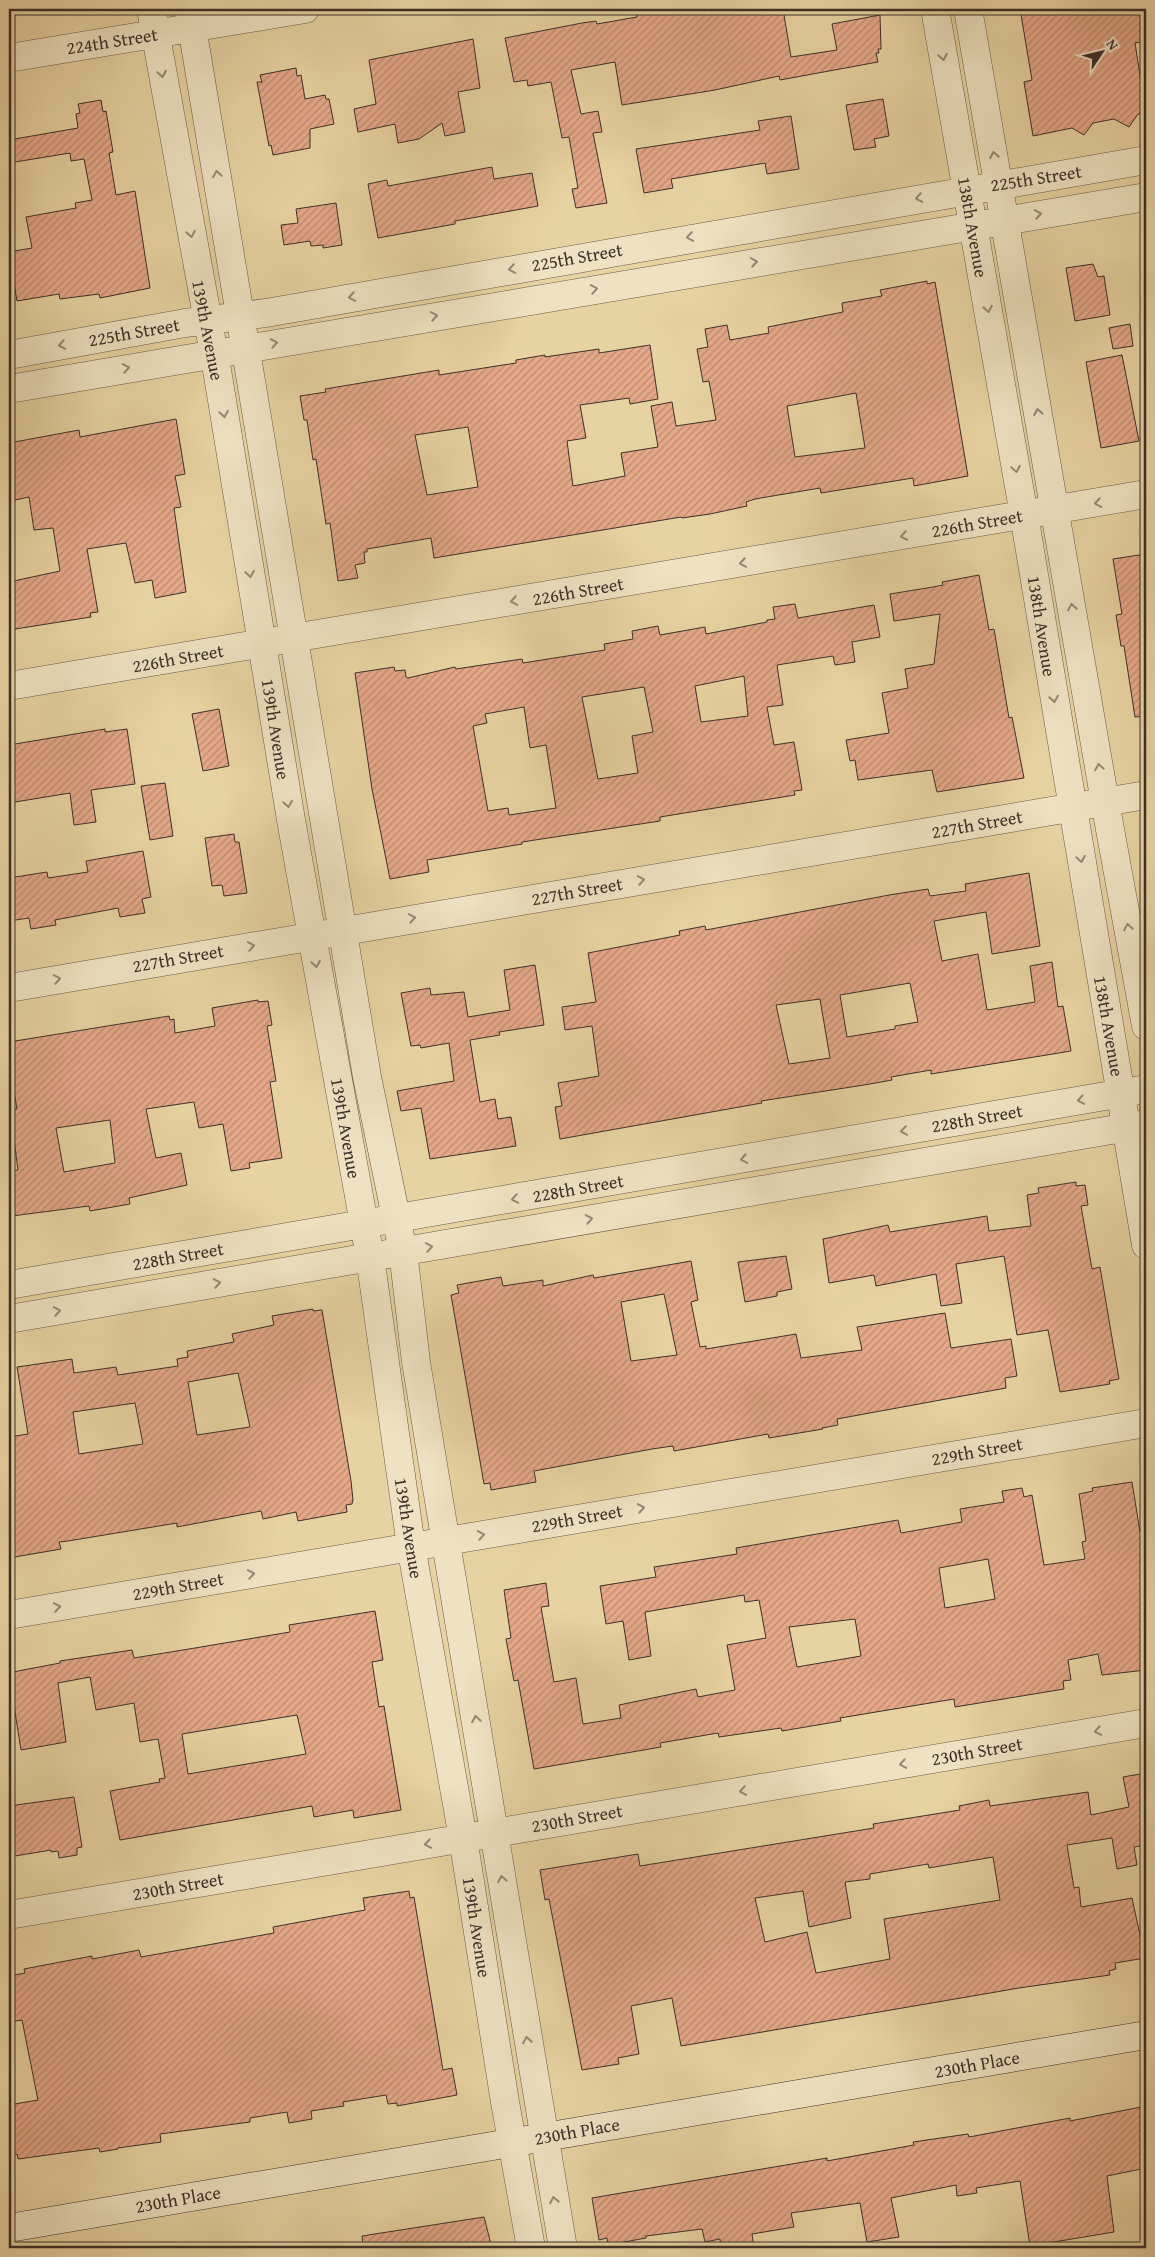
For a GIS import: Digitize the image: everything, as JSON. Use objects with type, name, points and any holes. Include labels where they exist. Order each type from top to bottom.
[{"type":"street","name":"224th Street","points":[[9,58],[153,21],[305,9]]},
{"type":"street","name":"138th Avenue","points":[[935,9],[1024,515],[1072,808],[1133,1091],[1146,1245]]},
{"type":"street","name":"138th Avenue","points":[[968,9],[1105,802],[1146,1026]]},
{"type":"street","name":"139th Avenue","points":[[191,18],[367,1077],[403,1251],[416,1362],[495,1832],[543,2137],[563,2248]]},
{"type":"street","name":"139th Avenue","points":[[153,21],[213,353],[311,936],[370,1257],[411,1546],[463,1838],[531,2248]]},
{"type":"street","name":"225th Street","points":[[9,355],[967,189],[1146,160]]},
{"type":"street","name":"225th Street","points":[[9,389],[246,347],[1146,197]]},
{"type":"street","name":"226th Street","points":[[9,686],[1146,494]]},
{"type":"street","name":"227th Street","points":[[9,988],[1146,795]]},
{"type":"street","name":"228th Street","points":[[9,1285],[1133,1091]]},
{"type":"street","name":"228th Street","points":[[9,1319],[1136,1125]]},
{"type":"street","name":"229th Street","points":[[9,1615],[1146,1423]]},
{"type":"street","name":"230th Street","points":[[9,1914],[1146,1723]]},
{"type":"street","name":"230th Place","points":[[9,2228],[1146,2035]]},
{"type":"building","points":[[646,9],[783,9],[791,57],[837,50],[832,24],[880,15],[881,49],[878,49],[879,53],[876,53],[878,62],[780,80],[779,76],[715,90],[622,105],[615,62],[571,70],[581,114],[598,111],[602,132],[593,133],[607,203],[576,208],[572,189],[578,188],[569,137],[562,138],[551,82],[528,86],[527,80],[514,82],[505,38],[582,23],[596,21],[597,24],[637,17],[636,11]]},
{"type":"building","points":[[1020,9],[1146,9],[1146,41],[1135,43],[1146,113],[1138,114],[1129,127],[1114,119],[1093,123],[1084,135],[1072,128],[1033,136],[1024,82],[1032,80]]},
{"type":"building","points":[[473,39],[480,88],[458,92],[465,132],[445,136],[442,123],[419,139],[398,143],[395,124],[358,132],[354,109],[376,104],[369,60]]},
{"type":"building","points":[[296,68],[297,76],[301,75],[305,99],[325,95],[326,99],[329,99],[334,124],[310,129],[310,148],[273,155],[271,145],[269,146],[257,82],[262,82],[260,75]]},
{"type":"building","points":[[883,99],[889,136],[874,139],[876,147],[854,150],[846,105]]},
{"type":"building","points":[[101,100],[103,112],[106,111],[113,152],[109,153],[116,195],[135,191],[150,288],[100,298],[99,294],[60,299],[59,294],[17,301],[9,252],[32,248],[26,217],[76,208],[75,203],[92,200],[84,159],[71,161],[70,153],[9,163],[9,140],[78,128],[76,114],[80,113],[78,104]]},
{"type":"building","points":[[791,116],[799,169],[767,174],[765,163],[671,179],[673,188],[644,193],[636,149],[760,130],[758,121]]},
{"type":"building","points":[[492,167],[494,179],[532,173],[538,206],[455,221],[455,224],[378,238],[368,184],[387,180],[388,186]]},
{"type":"building","points":[[336,203],[342,245],[323,248],[323,245],[311,246],[310,241],[284,245],[281,225],[298,223],[296,209]]},
{"type":"building","points":[[1093,264],[1098,277],[1104,276],[1110,315],[1075,321],[1066,268]]},
{"type":"building","points":[[927,281],[927,284],[935,282],[968,476],[914,486],[913,478],[821,493],[820,488],[755,499],[746,502],[747,506],[710,514],[681,517],[434,558],[431,538],[367,549],[367,552],[364,552],[365,563],[355,565],[358,578],[338,581],[330,523],[326,524],[316,459],[313,460],[307,420],[304,420],[300,396],[326,392],[325,389],[439,370],[439,375],[516,363],[516,360],[545,355],[545,357],[599,349],[599,353],[650,345],[658,399],[630,404],[629,398],[580,405],[586,438],[567,441],[573,486],[625,476],[621,453],[658,447],[651,406],[672,402],[676,426],[716,420],[709,381],[703,382],[697,349],[708,347],[705,329],[727,325],[730,340],[769,333],[768,327],[843,312],[842,303],[882,296],[880,290]],"holes":[[[856,393],[865,448],[795,457],[787,406]],[[468,427],[478,487],[427,495],[415,435]]]},
{"type":"building","points":[[1130,324],[1133,346],[1113,349],[1109,328]]},
{"type":"building","points":[[1122,355],[1139,441],[1101,448],[1086,362]]},
{"type":"building","points":[[176,419],[185,474],[175,476],[181,507],[174,508],[186,592],[155,598],[152,580],[135,583],[126,543],[87,549],[98,612],[90,613],[91,617],[9,630],[9,582],[60,571],[53,528],[34,530],[29,497],[15,500],[13,490],[9,491],[9,443],[79,430],[80,437]]},
{"type":"building","points":[[1146,554],[1146,716],[1135,717],[1124,646],[1121,646],[1116,615],[1122,614],[1113,559]]},
{"type":"building","points":[[979,575],[989,630],[994,629],[1009,718],[1012,717],[1024,778],[937,792],[932,770],[858,780],[855,760],[850,761],[846,740],[889,733],[882,693],[908,688],[905,669],[934,664],[940,614],[894,621],[890,594],[943,585],[942,582]]},
{"type":"building","points":[[795,604],[798,618],[874,605],[880,637],[852,642],[855,662],[835,665],[833,656],[777,665],[783,705],[767,707],[774,745],[794,742],[802,790],[794,791],[795,795],[660,817],[660,821],[522,842],[522,844],[427,860],[429,872],[390,879],[372,789],[355,673],[394,667],[395,671],[405,670],[406,677],[408,678],[455,667],[456,669],[522,659],[523,663],[605,650],[604,644],[633,639],[632,631],[658,626],[660,635],[705,627],[706,634],[767,622],[767,620],[775,619],[773,607]],"holes":[[[744,676],[748,716],[701,722],[695,686]],[[644,687],[653,732],[632,736],[638,773],[598,779],[582,697]],[[524,707],[530,748],[546,745],[556,808],[509,815],[508,808],[488,811],[473,726],[487,723],[485,714]]]},
{"type":"building","points":[[219,709],[229,766],[203,771],[192,714]]},
{"type":"building","points":[[105,729],[105,732],[127,729],[135,784],[91,790],[96,822],[74,825],[70,793],[9,803],[9,745]]},
{"type":"building","points":[[165,783],[173,836],[150,840],[141,786]]},
{"type":"building","points":[[234,834],[235,842],[239,842],[247,893],[224,896],[222,885],[212,886],[205,838]]},
{"type":"building","points":[[143,851],[151,897],[142,899],[145,913],[120,917],[118,908],[55,920],[56,925],[31,929],[29,918],[9,921],[9,878],[47,872],[48,878],[88,872],[86,861]]},
{"type":"building","points":[[1029,873],[1040,946],[992,954],[986,912],[934,921],[942,961],[978,954],[987,1010],[1035,1002],[1030,966],[1052,962],[1058,1007],[1063,1006],[1071,1051],[931,1074],[931,1070],[891,1077],[892,1080],[761,1101],[762,1103],[560,1139],[555,1107],[562,1106],[558,1083],[599,1076],[592,1026],[565,1030],[562,1007],[596,1002],[588,953],[680,935],[679,931],[705,926],[706,930],[889,895],[928,889],[930,896],[966,891],[965,884]],"holes":[[[910,983],[918,1022],[895,1026],[895,1029],[847,1037],[840,995]],[[820,999],[830,1058],[789,1064],[776,1005]]]},
{"type":"building","points":[[535,965],[544,1025],[499,1032],[500,1035],[470,1040],[480,1102],[495,1099],[498,1119],[511,1117],[516,1146],[430,1159],[421,1108],[401,1111],[397,1091],[454,1081],[449,1043],[421,1048],[420,1045],[411,1046],[401,993],[430,988],[431,995],[464,992],[468,1017],[510,1010],[504,970]]},
{"type":"building","points":[[258,1000],[258,1002],[268,1001],[272,1025],[267,1026],[276,1081],[270,1082],[282,1158],[249,1163],[250,1168],[231,1171],[223,1124],[199,1128],[194,1102],[146,1109],[156,1158],[181,1153],[187,1185],[129,1198],[130,1204],[90,1211],[89,1206],[12,1216],[9,1195],[9,1171],[18,1170],[10,1110],[17,1109],[9,1063],[9,1042],[169,1016],[170,1020],[174,1019],[175,1033],[215,1026],[212,1008]],"holes":[[[110,1120],[115,1163],[64,1172],[56,1128]]]},
{"type":"building","points":[[1076,1182],[1076,1186],[1085,1185],[1088,1205],[1081,1206],[1092,1269],[1100,1267],[1119,1379],[1109,1381],[1110,1384],[1060,1392],[1048,1330],[1017,1335],[1004,1256],[956,1264],[962,1303],[941,1306],[936,1274],[876,1286],[874,1275],[829,1283],[823,1239],[888,1225],[890,1232],[987,1216],[989,1231],[1031,1226],[1027,1195],[1039,1193],[1038,1188]]},
{"type":"building","points":[[786,1256],[792,1289],[777,1292],[777,1296],[745,1302],[738,1262]]},
{"type":"building","points":[[691,1261],[698,1300],[691,1302],[700,1347],[706,1346],[706,1349],[796,1334],[801,1358],[862,1350],[857,1327],[945,1313],[951,1348],[1011,1339],[1017,1376],[1005,1378],[1006,1388],[837,1419],[838,1425],[823,1429],[769,1438],[768,1434],[674,1451],[673,1446],[652,1449],[534,1471],[536,1482],[491,1490],[490,1483],[484,1484],[451,1295],[459,1293],[457,1285],[501,1277],[503,1286],[543,1280],[543,1286],[593,1275],[594,1278]],"holes":[[[664,1294],[677,1355],[631,1361],[621,1302]]]},
{"type":"building","points":[[313,1309],[313,1311],[322,1310],[351,1481],[353,1500],[352,1504],[346,1505],[347,1512],[298,1521],[296,1512],[263,1519],[261,1511],[177,1527],[177,1523],[59,1542],[61,1549],[9,1558],[9,1468],[14,1467],[9,1437],[28,1434],[17,1367],[72,1359],[74,1373],[116,1367],[118,1375],[178,1366],[177,1359],[188,1357],[187,1351],[234,1342],[232,1334],[274,1325],[272,1316]],"holes":[[[238,1373],[250,1427],[197,1435],[188,1382]],[[135,1403],[143,1444],[79,1454],[73,1412]]]},
{"type":"building","points":[[1132,1482],[1140,1532],[1146,1531],[1146,1670],[1102,1675],[1098,1654],[1068,1660],[1071,1680],[1063,1681],[1064,1689],[955,1707],[954,1699],[840,1718],[841,1721],[782,1731],[781,1728],[719,1737],[718,1733],[660,1743],[661,1747],[534,1769],[518,1680],[514,1681],[506,1639],[511,1638],[504,1590],[546,1583],[549,1606],[541,1607],[554,1682],[576,1678],[583,1724],[621,1718],[619,1705],[696,1689],[698,1697],[735,1690],[727,1645],[766,1638],[759,1600],[745,1602],[744,1595],[645,1612],[651,1656],[629,1660],[623,1621],[606,1624],[600,1586],[656,1577],[654,1567],[737,1554],[736,1548],[898,1520],[901,1533],[962,1522],[960,1509],[1004,1502],[1002,1491],[1022,1488],[1024,1497],[1032,1495],[1044,1565],[1085,1559],[1082,1542],[1086,1541],[1079,1494],[1093,1491],[1092,1488]],"holes":[[[988,1559],[995,1599],[945,1608],[939,1568]],[[855,1619],[861,1656],[797,1667],[789,1627]]]},
{"type":"building","points":[[375,1611],[383,1660],[372,1662],[379,1707],[384,1706],[401,1810],[354,1818],[353,1810],[314,1817],[312,1806],[120,1840],[110,1791],[160,1782],[159,1779],[165,1778],[158,1739],[140,1742],[134,1703],[96,1710],[90,1677],[58,1683],[66,1742],[21,1750],[10,1680],[14,1679],[13,1672],[60,1663],[60,1661],[132,1650],[134,1658],[290,1632],[289,1625]],"holes":[[[297,1715],[306,1754],[188,1774],[182,1734]]]},
{"type":"building","points":[[1146,1773],[1146,1845],[1134,1847],[1137,1865],[1117,1869],[1112,1838],[1067,1845],[1074,1888],[1079,1887],[1081,1907],[1132,1898],[1145,1958],[1115,1963],[1116,1969],[1109,1971],[1110,1975],[1019,1988],[681,2046],[672,1998],[631,2006],[639,2054],[618,2058],[619,2064],[582,2070],[549,1899],[545,1900],[540,1870],[638,1854],[640,1866],[874,1828],[873,1824],[960,1810],[959,1806],[989,1800],[990,1806],[1088,1792],[1091,1815],[1129,1807],[1123,1777]],"holes":[[[993,1857],[1000,1900],[884,1919],[890,1959],[816,1973],[807,1932],[765,1942],[755,1898],[803,1891],[809,1927],[851,1918],[845,1882],[870,1879],[870,1874],[928,1864],[929,1868]]]},
{"type":"building","points":[[74,1797],[82,1847],[77,1848],[77,1855],[59,1858],[58,1851],[51,1852],[51,1850],[9,1857],[9,1806]]},
{"type":"building","points":[[409,1891],[410,1898],[414,1897],[443,2070],[452,2068],[457,2095],[397,2106],[397,2103],[388,2104],[386,2095],[343,2102],[344,2106],[311,2111],[312,2119],[289,2123],[287,2112],[250,2118],[250,2122],[160,2134],[161,2142],[100,2152],[99,2148],[18,2159],[17,2154],[9,2155],[9,2105],[38,2100],[22,2020],[9,2022],[9,1976],[25,1973],[24,1969],[92,1956],[92,1959],[139,1950],[141,1957],[274,1933],[273,1927],[365,1910],[363,1898]]},
{"type":"building","points":[[1141,2107],[1146,2132],[1146,2168],[1107,2176],[1114,2232],[1030,2246],[1020,2181],[976,2188],[977,2193],[957,2196],[956,2185],[891,2198],[899,2237],[867,2242],[860,2203],[791,2213],[794,2227],[752,2234],[754,2248],[721,2248],[720,2239],[705,2242],[702,2229],[646,2236],[646,2238],[608,2245],[607,2238],[599,2240],[592,2198],[827,2158],[827,2161],[914,2145],[913,2142],[968,2134],[969,2137],[1070,2118],[1070,2121]]},
{"type":"building","points":[[484,2217],[492,2248],[363,2248],[362,2236]]}]
